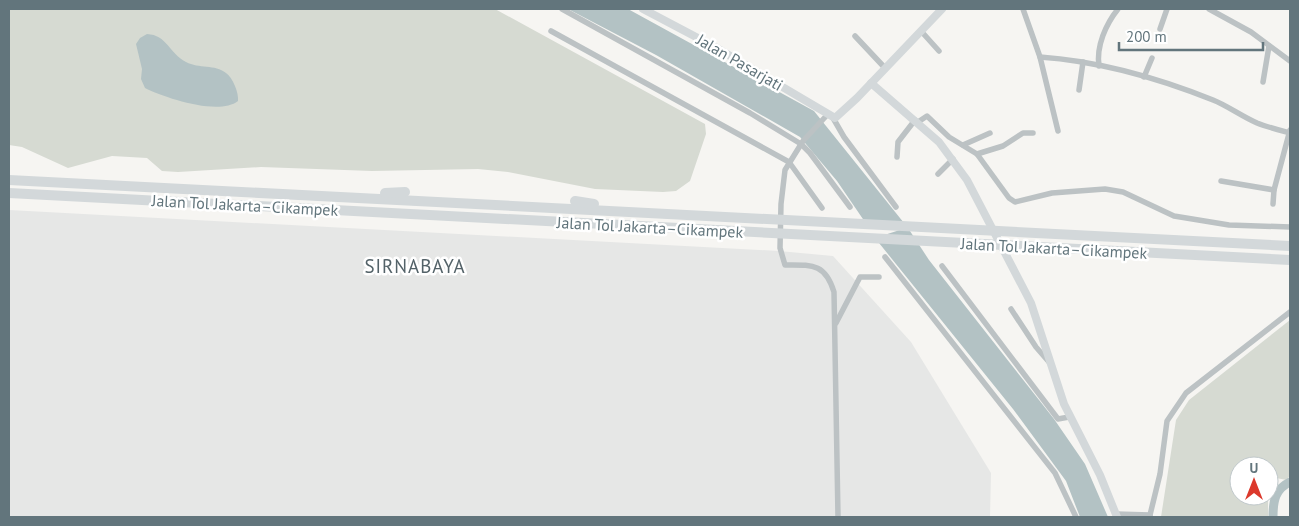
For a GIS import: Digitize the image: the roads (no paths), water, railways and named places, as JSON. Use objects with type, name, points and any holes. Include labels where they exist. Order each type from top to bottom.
[{"type":"highway","name":"Jalan Tol Jakarta–Cikampek","points":[[9,180],[326,195],[867,226],[1290,246]]},
{"type":"highway","points":[[326,195],[405,192]]},
{"type":"highway","name":"Jalan Tol Jakarta–Cikampek","points":[[9,193],[1290,260]]},
{"type":"highway","points":[[575,201],[630,212]]},
{"type":"street","points":[[562,9],[802,142],[850,207]]},
{"type":"street","name":"Jalan Pasarjati","points":[[644,9],[655,12],[716,46],[829,117]]},
{"type":"street","points":[[838,517],[834,292],[828,275],[814,266],[785,265],[780,246],[781,204],[785,170],[788,162],[802,142],[871,83],[942,9]]},
{"type":"street","points":[[1023,9],[1040,57],[1058,131]]},
{"type":"street","points":[[1098,66],[1098,51],[1110,19],[1118,9]]},
{"type":"street","points":[[1160,29],[1167,9]]},
{"type":"street","points":[[1209,9],[1251,32],[1290,62]]},
{"type":"street","points":[[551,31],[788,162],[822,208]]},
{"type":"street","points":[[921,31],[939,51]]},
{"type":"street","points":[[855,36],[886,68]]},
{"type":"street","points":[[1263,82],[1270,46]]},
{"type":"street","points":[[1040,57],[1083,62],[1144,77],[1207,98],[1256,123],[1290,132],[1282,156],[1274,190],[1273,204]]},
{"type":"street","points":[[1144,77],[1152,58]]},
{"type":"street","points":[[1079,90],[1083,62]]},
{"type":"street","points":[[871,83],[939,142],[967,180],[1031,303],[1069,417],[1100,475],[1117,516],[1150,516],[1160,474],[1166,426],[1173,410],[1186,393],[1290,312]]},
{"type":"street","points":[[897,157],[898,142],[916,121],[927,116],[949,137],[977,154],[1015,202],[1052,193],[1105,189],[1123,192],[1174,216],[1229,225],[1290,227]]},
{"type":"street","points":[[829,117],[896,207]]},
{"type":"street","points":[[963,145],[990,133]]},
{"type":"street","points":[[977,154],[1004,146],[1023,133],[1034,133]]},
{"type":"street","points":[[1282,156],[1290,159]]},
{"type":"street","points":[[938,174],[953,159]]},
{"type":"street","points":[[1221,181],[1274,190]]},
{"type":"street","points":[[885,257],[1055,473],[1076,517]]},
{"type":"street","points":[[942,266],[1058,419],[1069,417]]},
{"type":"street","points":[[835,325],[858,280],[864,276],[879,277]]},
{"type":"street","points":[[1011,309],[1036,347],[1051,363]]},
{"type":"waterway","points":[[1273,517],[1276,496],[1281,488],[1290,482]]},
{"type":"district","name":"SIRNABAYA","points":[[415,266]]}]
